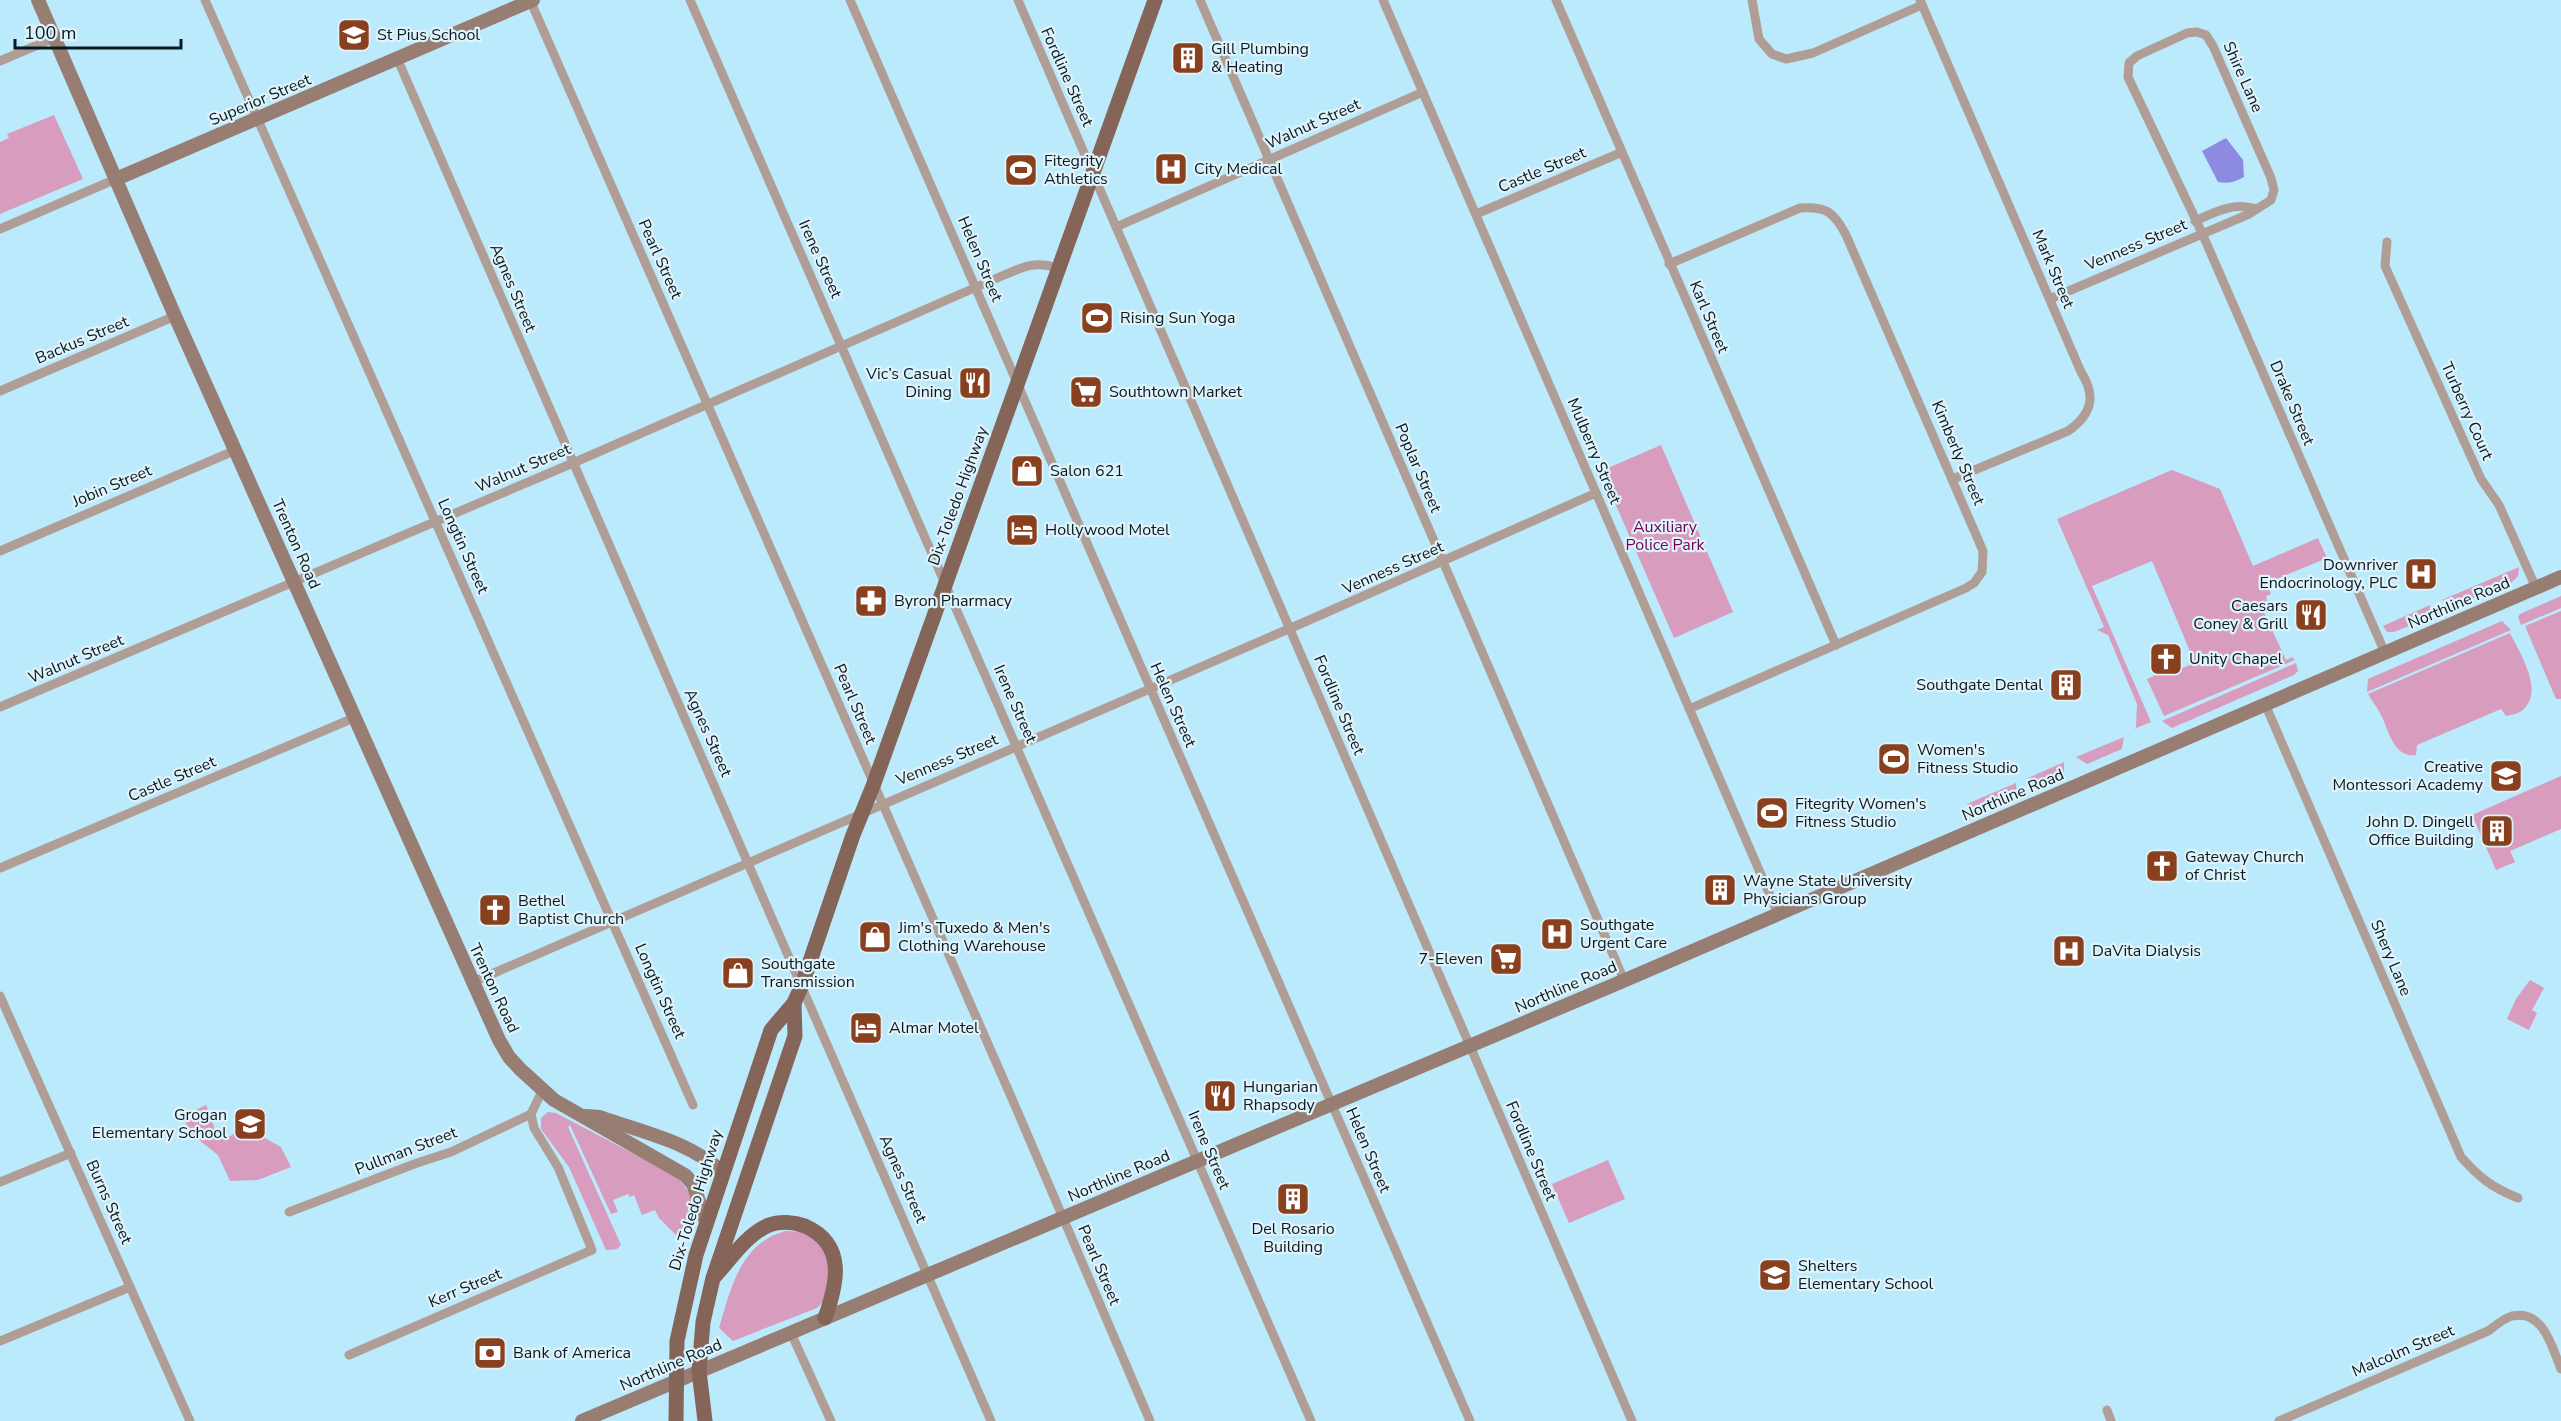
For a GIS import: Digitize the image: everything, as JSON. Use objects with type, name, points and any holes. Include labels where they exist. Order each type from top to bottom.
[{"type":"main road","name":"Trenton Road","points":[[38,0],[175,316],[473,982],[509,1057],[554,1100],[583,1115],[599,1128],[685,1175],[693,1184],[706,1222]]},
{"type":"main road","name":"Superior Street","points":[[116,179],[531,0]]},
{"type":"main road","name":"Dix-Toledo Highway","points":[[676,1421],[677,1341],[696,1255],[706,1222],[771,1030],[794,1003],[802,985],[862,812],[1155,0]]},
{"type":"main road","name":"Northline Road","points":[[582,1421],[1470,1046],[2561,577]]},
{"type":"main road","name":"Dix-Toledo Highway","points":[[705,1421],[699,1371],[703,1322],[720,1251],[795,1036],[794,1003]]},
{"type":"main road","name":"Trenton Road","points":[[583,1115],[600,1117],[709,1158],[723,1173]]},
{"type":"main road","points":[[720,1251],[730,1201],[723,1173]]},
{"type":"main road","points":[[713,1278],[749,1239],[764,1228],[780,1223],[801,1225],[820,1236],[834,1258],[835,1289],[825,1318]]},
{"type":"street","name":"Longtin Street","points":[[205,0],[693,1105]]},
{"type":"street","name":"Pearl Street","points":[[531,0],[1150,1421]]},
{"type":"street","name":"Irene Street","points":[[690,0],[1018,746],[1311,1421]]},
{"type":"street","name":"Helen Street","points":[[850,0],[1470,1421]]},
{"type":"street","name":"Fordline Street","points":[[1018,0],[1632,1421]]},
{"type":"street","name":"Poplar Street","points":[[1200,0],[1624,980]]},
{"type":"street","name":"Mulberry Street","points":[[1383,0],[1778,914]]},
{"type":"street","name":"Karl Street","points":[[1556,0],[1620,153],[1836,645]]},
{"type":"street","points":[[1752,0],[1759,39],[1772,54],[1786,59],[1814,53],[1921,3]]},
{"type":"street","name":"Mark Street","points":[[1921,3],[2081,372],[2090,386],[2090,400],[2086,413],[2068,431],[1953,479]]},
{"type":"street","name":"Shire Lane","points":[[2170,165],[2151,130],[2127,70],[2129,63],[2137,56],[2187,33],[2202,33],[2213,45],[2271,178],[2273,195],[2267,203],[2257,209]]},
{"type":"street","points":[[0,62],[54,38]]},
{"type":"street","name":"Agnes Street","points":[[397,58],[991,1421]]},
{"type":"street","name":"Walnut Street","points":[[1116,226],[1422,92]]},
{"type":"street","name":"Castle Street","points":[[1476,214],[1620,153]]},
{"type":"street","name":"Drake Street","points":[[2170,165],[2202,233],[2385,653]]},
{"type":"street","name":"Superior Street","points":[[0,229],[116,179]]},
{"type":"street","points":[[2195,221],[2224,208],[2243,205],[2257,209]]},
{"type":"street","name":"Kimberly Street","points":[[1669,264],[1800,208],[1816,207],[1826,210],[1835,217],[1846,235],[1953,479],[1983,551],[1984,565],[1978,578],[1966,588],[1689,709]]},
{"type":"street","points":[[2202,233],[2257,209]]},
{"type":"street","name":"Venness Street","points":[[2050,299],[2202,233]]},
{"type":"street","name":"Turberry Court","points":[[2387,242],[2385,267],[2481,479],[2499,505],[2536,588]]},
{"type":"street","name":"Walnut Street","points":[[0,707],[573,463],[976,287],[1036,263],[1058,268]]},
{"type":"street","name":"Backus Street","points":[[0,391],[175,316]]},
{"type":"street","name":"Jobin Street","points":[[0,551],[236,450]]},
{"type":"street","name":"Venness Street","points":[[473,982],[1290,629],[1596,494]]},
{"type":"street","name":"Shery Lane","points":[[2265,704],[2461,1157],[2483,1181],[2518,1198]]},
{"type":"street","name":"Castle Street","points":[[0,868],[356,717]]},
{"type":"street","name":"Burns Street","points":[[0,996],[190,1421]]},
{"type":"street","points":[[0,1026],[11,1021]]},
{"type":"street","points":[[531,1114],[542,1091]]},
{"type":"street","name":"Pullman Street","points":[[289,1212],[417,1162],[451,1152],[531,1114]]},
{"type":"street","name":"Kerr Street","points":[[349,1354],[592,1250],[558,1167],[534,1128],[531,1114]]},
{"type":"street","points":[[0,1182],[70,1153]]},
{"type":"street","points":[[0,1341],[130,1287]]},
{"type":"street","name":"Malcolm Street","points":[[2279,1421],[2488,1331],[2511,1316],[2523,1316],[2539,1322],[2547,1334],[2561,1370]]},
{"type":"street","points":[[791,1333],[831,1421]]},
{"type":"street","points":[[2107,1410],[2111,1421]]},
{"type":"green space","points":[[54,115],[83,179],[0,214],[0,142],[9,138],[7,134]]},
{"type":"green space","name":"Auxiliary Police Park","points":[[1661,445],[1733,612],[1674,638],[1601,471]]},
{"type":"green space","points":[[2172,470],[2220,489],[2253,566],[2318,538],[2327,558],[2267,583],[2271,594],[2266,596],[2267,601],[2260,604],[2286,660],[2292,657],[2295,660],[2164,716],[2147,679],[2165,671],[2167,674],[2195,663],[2152,561],[2092,586],[2151,722],[2134,729],[2137,704],[2108,635],[2097,630],[2104,627],[2057,519]]},
{"type":"green space","points":[[2519,567],[2518,576],[2512,582],[2452,607],[2442,600]]},
{"type":"green space","points":[[2561,596],[2561,608],[2521,625],[2518,617],[2520,614]]},
{"type":"green space","points":[[2430,605],[2429,618],[2394,632],[2387,632],[2383,626]]},
{"type":"green space","points":[[2561,611],[2561,699],[2556,699],[2525,626]]},
{"type":"green space","points":[[2502,621],[2511,630],[2367,692],[2368,679]]},
{"type":"green space","points":[[2510,633],[2524,660],[2531,681],[2530,701],[2524,709],[2506,716],[2501,709],[2417,745],[2416,755],[2408,755],[2397,748],[2368,694]]},
{"type":"green space","points":[[2296,663],[2298,671],[2294,675],[2172,728],[2162,721]]},
{"type":"green space","points":[[2124,737],[2122,749],[2087,764],[2076,757]]},
{"type":"green space","points":[[2064,762],[2064,775],[2039,785],[2028,778]]},
{"type":"green space","points":[[2561,776],[2561,829],[2510,851],[2515,862],[2496,870],[2472,815]]},
{"type":"green space","points":[[2016,783],[2017,795],[1999,804],[1979,808],[1967,804]]},
{"type":"green space","points":[[2530,980],[2544,988],[2532,1010],[2537,1013],[2529,1030],[2507,1019],[2516,999]]},
{"type":"green space","points":[[206,1105],[215,1130],[230,1136],[247,1128],[281,1147],[291,1167],[258,1180],[230,1181],[218,1155],[190,1133],[183,1116]]},
{"type":"green space","points":[[548,1112],[556,1113],[678,1177],[693,1202],[680,1239],[659,1218],[655,1210],[642,1215],[634,1195],[630,1197],[628,1194],[613,1200],[618,1212],[611,1214],[570,1125],[568,1127],[621,1245],[617,1249],[606,1250],[569,1167],[541,1129],[541,1118]]},
{"type":"green space","points":[[1608,1160],[1625,1199],[1569,1223],[1552,1184]]},
{"type":"green space","points":[[785,1231],[804,1232],[817,1238],[830,1261],[827,1297],[817,1308],[733,1341],[719,1328],[733,1283],[757,1246]]},
{"type":"shaded area","points":[[2226,138],[2243,160],[2244,177],[2222,183],[2218,182],[2202,151]]},
{"type":"place","name":"St Pius School","points":[[354,35]]},
{"type":"place","name":"Gill Plumbing & Heating","points":[[1188,58]]},
{"type":"place","name":"City Medical","points":[[1171,169]]},
{"type":"place","name":"Fitegrity Athletics","points":[[1021,170]]},
{"type":"place","name":"Rising Sun Yoga","points":[[1097,318]]},
{"type":"place","name":"Vic’s Casual Dining","points":[[975,383]]},
{"type":"place","name":"Southtown Market","points":[[1086,392]]},
{"type":"place","name":"Salon 621","points":[[1027,471]]},
{"type":"place","name":"Hollywood Motel","points":[[1022,530]]},
{"type":"place","name":"Downriver Endocrinology, PLC","points":[[2421,574]]},
{"type":"place","name":"Byron Pharmacy","points":[[871,601]]},
{"type":"place","name":"Caesars Coney & Grill","points":[[2311,615]]},
{"type":"place","name":"Unity Chapel","points":[[2166,659]]},
{"type":"place","name":"Southgate Dental","points":[[2066,685]]},
{"type":"place","name":"Women's Fitness Studio","points":[[1894,759]]},
{"type":"place","name":"Creative Montessori Academy","points":[[2506,776]]},
{"type":"place","name":"Fitegrity Women's Fitness Studio","points":[[1772,813]]},
{"type":"place","name":"John D. Dingell Office Building","points":[[2497,831]]},
{"type":"place","name":"Gateway Church of Christ","points":[[2162,866]]},
{"type":"place","name":"Wayne State University Physicians Group","points":[[1720,890]]},
{"type":"place","name":"Bethel Baptist Church","points":[[495,910]]},
{"type":"place","name":"Southgate Urgent Care","points":[[1557,934]]},
{"type":"place","name":"Jim's Tuxedo & Men's Clothing Warehouse","points":[[875,937]]},
{"type":"place","name":"DaVita Dialysis","points":[[2069,951]]},
{"type":"place","name":"7-Eleven","points":[[1506,959]]},
{"type":"place","name":"Southgate Transmission","points":[[738,973]]},
{"type":"place","name":"Almar Motel","points":[[866,1028]]},
{"type":"place","name":"Hungarian Rhapsody","points":[[1220,1096]]},
{"type":"place","name":"Grogan Elementary School","points":[[250,1124]]},
{"type":"place","name":"Del Rosario Building","points":[[1293,1199]]},
{"type":"place","name":"Shelters Elementary School","points":[[1775,1275]]},
{"type":"place","name":"Bank of America","points":[[490,1353]]}]
